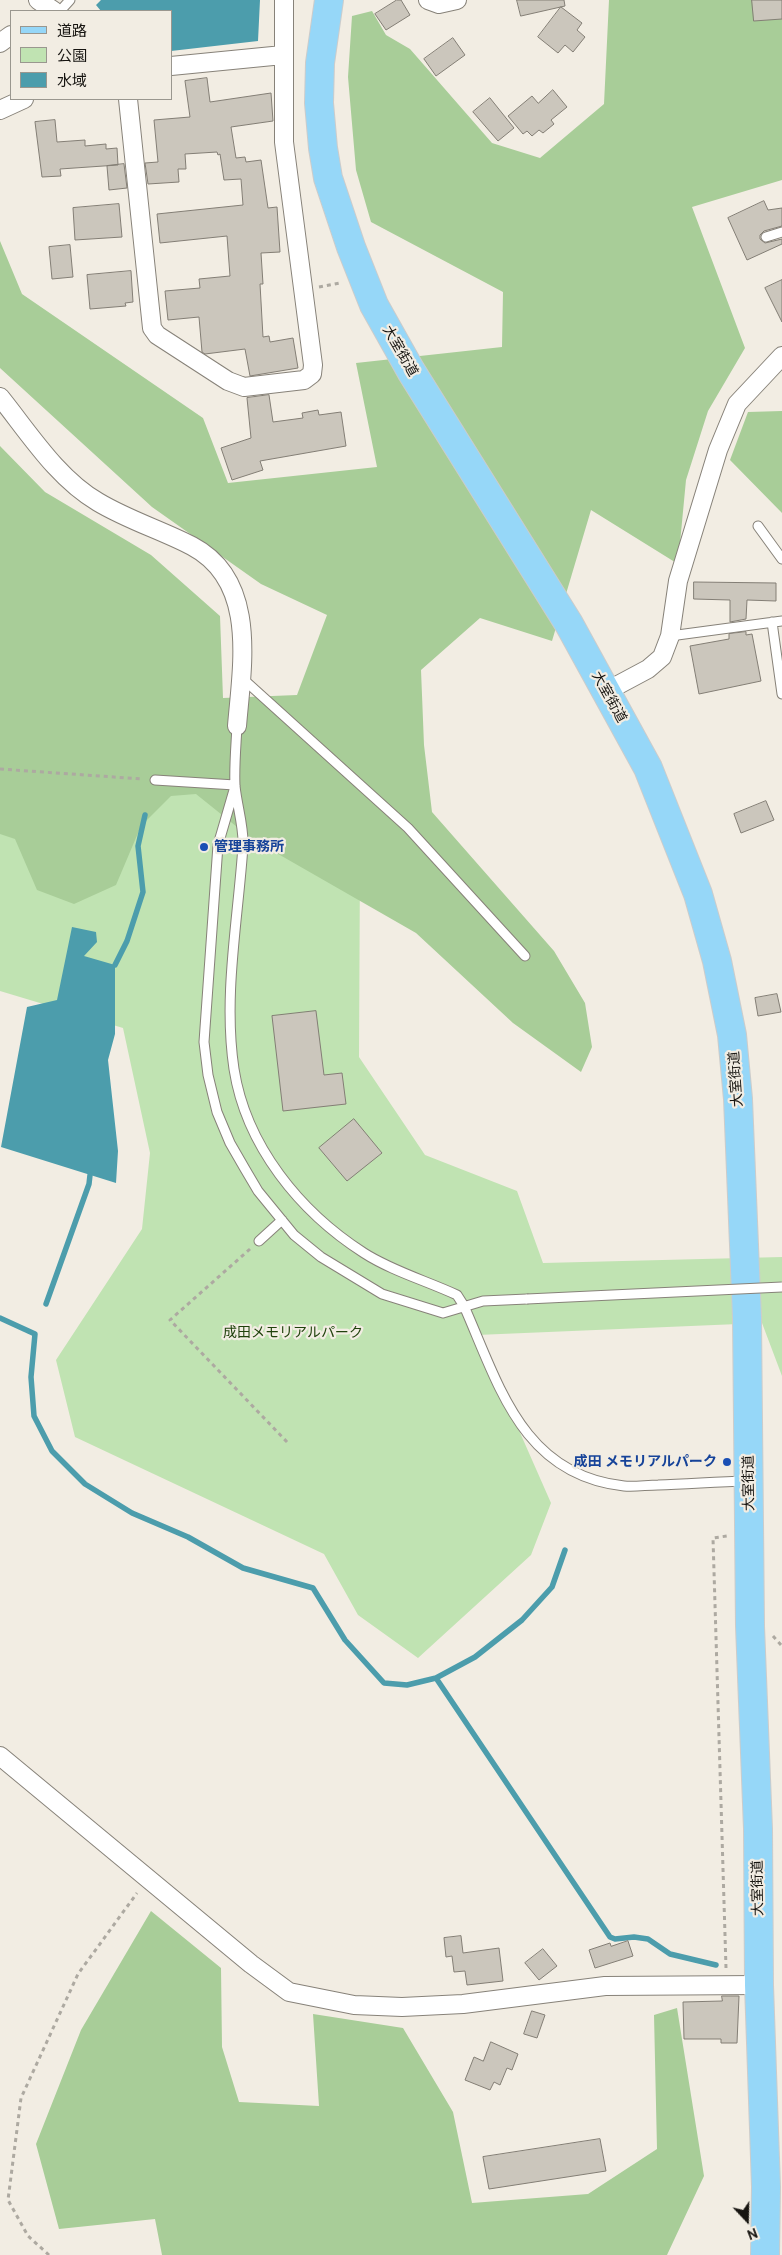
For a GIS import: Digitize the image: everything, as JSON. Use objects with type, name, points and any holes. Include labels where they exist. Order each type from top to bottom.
[{"type":"main road","name":"大室街道","points":[[329,0],[320,63],[319,103],[323,148],[337,206],[367,288],[374,305],[411,371],[569,624],[648,768],[698,894],[717,961],[732,1035],[738,1099],[747,1318],[750,1626],[758,1829],[759,1985],[766,2187],[765,2255]]},
{"type":"street","points":[[128,100],[149,319],[157,335],[228,381],[244,387],[304,380],[312,374],[313,365],[284,142],[284,0]]},
{"type":"street","points":[[428,0],[439,4],[456,0]]},
{"type":"street","points":[[172,66],[283,55]]},
{"type":"street","points":[[0,110],[22,100]]},
{"type":"street","points":[[605,692],[648,670],[662,657],[670,636],[678,581],[722,441],[737,404],[782,356]]},
{"type":"street","points":[[0,397],[62,473],[79,489],[99,503],[193,546],[211,560],[229,584],[240,612],[243,641],[237,726]]},
{"type":"street","points":[[0,1756],[251,1964],[289,1992],[354,2005],[402,2007],[463,2004],[605,1986],[759,1985]]},
{"type":"lane","points":[[49,8],[70,0]]},
{"type":"lane","points":[[766,237],[782,232]]},
{"type":"lane","points":[[758,526],[782,559]]},
{"type":"lane","points":[[670,636],[782,621]]},
{"type":"lane","points":[[772,622],[782,694]]},
{"type":"lane","points":[[241,677],[408,828],[526,956]]},
{"type":"lane","points":[[237,726],[235,785],[243,843],[231,999],[231,1040],[234,1071],[243,1105],[255,1135],[282,1180],[317,1217],[342,1238],[366,1254],[457,1295],[464,1306],[509,1409],[531,1440],[555,1461],[587,1478],[624,1486],[749,1481]]},
{"type":"lane","points":[[155,780],[235,785]]},
{"type":"lane","points":[[235,785],[218,845],[204,1042],[213,1093],[230,1143],[258,1191],[294,1235],[321,1257],[382,1294],[443,1313],[483,1301],[782,1287]]},
{"type":"lane","points":[[260,1240],[282,1220]]},
{"type":"path","points":[[302,290],[343,283]]},
{"type":"path","points":[[0,769],[155,780]]},
{"type":"path","points":[[260,1240],[170,1320],[288,1443]]},
{"type":"path","points":[[727,1985],[713,1538],[750,1533]]},
{"type":"path","points":[[49,2255],[28,2236],[8,2200],[21,2098],[78,1974],[148,1878]]},
{"type":"green space","points":[[609,0],[782,0],[782,180],[692,207],[745,348],[708,411],[686,480],[678,564],[591,510],[552,641],[480,618],[421,670],[424,745],[432,812],[554,951],[585,1003],[592,1047],[581,1072],[513,1023],[416,933],[252,839],[196,794],[171,796],[141,826],[116,885],[74,904],[37,890],[15,839],[0,834],[0,446],[45,492],[151,555],[220,616],[223,698],[297,695],[327,615],[261,584],[152,507],[0,368],[0,241],[22,294],[203,418],[228,483],[377,467],[356,363],[502,347],[503,292],[371,222],[356,170],[348,77],[352,16],[372,11],[386,35],[410,49],[492,143],[540,158],[604,104]]},
{"type":"green space","points":[[782,411],[782,513],[730,460],[748,412]]},
{"type":"green space","name":"成田メモリアルパーク","points":[[0,675],[360,857],[359,1057],[425,1155],[517,1191],[543,1263],[782,1257],[782,1376],[762,1323],[477,1335],[551,1503],[531,1555],[418,1658],[358,1615],[324,1554],[75,1437],[56,1360],[142,1229],[150,1153],[123,1028],[0,991]]},
{"type":"green space","points":[[151,1911],[221,1968],[222,2047],[239,2102],[319,2106],[313,2014],[403,2028],[453,2112],[472,2203],[588,2194],[657,2149],[654,2015],[677,2008],[704,2176],[667,2255],[162,2255],[155,2219],[59,2229],[36,2144],[81,2030]]},
{"type":"water","points":[[101,0],[260,0],[258,41],[172,51],[172,10],[100,10],[96,5]]},
{"type":"water","points":[[72,927],[96,932],[97,942],[84,956],[115,965],[115,1034],[108,1060],[118,1151],[116,1183],[1,1147],[27,1007],[57,1000]]},
{"type":"building","points":[[397,0],[401,0],[410,15],[386,30],[375,14]]},
{"type":"building","points":[[517,0],[564,0],[565,6],[521,16]]},
{"type":"building","points":[[752,0],[782,0],[782,19],[754,21]]},
{"type":"building","points":[[561,7],[582,23],[577,30],[585,37],[573,52],[565,45],[558,53],[538,37]]},
{"type":"building","points":[[453,38],[465,55],[436,76],[424,59]]},
{"type":"building","points":[[207,78],[210,102],[271,93],[273,121],[231,127],[236,158],[245,157],[246,162],[261,160],[268,208],[277,207],[280,252],[261,253],[263,284],[260,284],[263,337],[269,336],[270,342],[293,338],[298,368],[250,376],[245,349],[205,354],[202,352],[199,317],[168,320],[165,291],[200,288],[199,279],[230,276],[227,236],[160,243],[157,214],[243,205],[241,179],[224,180],[220,154],[218,155],[217,152],[185,154],[186,169],[178,169],[179,182],[148,184],[145,163],[158,162],[154,120],[190,117],[185,81]]},
{"type":"building","points":[[553,90],[567,107],[551,120],[554,124],[543,133],[539,130],[532,136],[527,131],[523,134],[508,116],[532,96],[538,103]]},
{"type":"building","points":[[490,98],[514,128],[498,141],[473,112]]},
{"type":"building","points":[[55,120],[57,142],[85,140],[85,146],[106,144],[106,149],[117,148],[118,165],[60,169],[61,176],[42,177],[35,122]]},
{"type":"building","points":[[124,164],[127,188],[109,190],[107,166]]},
{"type":"building","points":[[764,201],[768,210],[782,208],[782,226],[764,231],[760,235],[760,239],[765,243],[782,239],[782,244],[747,260],[728,218]]},
{"type":"building","points":[[119,204],[122,237],[75,240],[73,208]]},
{"type":"building","points":[[70,245],[73,277],[52,279],[49,247]]},
{"type":"building","points":[[131,271],[133,302],[125,303],[126,306],[90,309],[87,275]]},
{"type":"building","points":[[782,280],[782,322],[765,288]]},
{"type":"building","points":[[269,395],[273,422],[303,418],[302,413],[318,410],[319,415],[341,412],[346,446],[260,461],[263,470],[232,480],[221,448],[251,438],[247,398]]},
{"type":"building","points":[[694,582],[776,583],[776,601],[747,600],[746,619],[730,622],[730,600],[694,599]]},
{"type":"building","points":[[746,632],[746,635],[752,634],[761,681],[699,694],[690,646],[729,639],[729,634]]},
{"type":"building","points":[[766,801],[774,820],[741,833],[734,814]]},
{"type":"building","points":[[777,994],[781,1012],[758,1016],[755,998]]},
{"type":"building","points":[[316,1011],[324,1075],[342,1073],[346,1104],[283,1111],[272,1016]]},
{"type":"building","points":[[354,1119],[382,1153],[347,1181],[319,1148]]},
{"type":"building","points":[[461,1936],[463,1953],[499,1948],[503,1981],[467,1985],[465,1971],[454,1972],[452,1956],[446,1957],[444,1938]]},
{"type":"building","points":[[628,1941],[633,1956],[595,1968],[589,1950],[610,1943],[611,1946]]},
{"type":"building","points":[[543,1949],[557,1966],[539,1980],[525,1963]]},
{"type":"building","points":[[722,1996],[739,1996],[737,2043],[721,2043],[721,2039],[684,2039],[683,2002],[722,2001]]},
{"type":"building","points":[[532,2011],[545,2015],[537,2038],[524,2034]]},
{"type":"building","points":[[491,2042],[518,2054],[512,2070],[507,2068],[500,2085],[494,2082],[490,2090],[465,2080],[474,2057],[483,2061]]},
{"type":"building","points":[[600,2139],[606,2171],[489,2189],[483,2157]]},
{"type":"waterway","points":[[115,965],[127,941],[143,892],[138,846],[145,815]]},
{"type":"waterway","points":[[46,1304],[89,1184],[90,1175]]},
{"type":"waterway","points":[[0,1318],[35,1334],[31,1377],[34,1416],[52,1451],[85,1484],[132,1513],[188,1537],[243,1568],[313,1588],[345,1640],[384,1683],[407,1685],[436,1678],[610,1937],[615,1939],[634,1937],[648,1939],[670,1954],[716,1965]]},
{"type":"waterway","points":[[436,1678],[475,1657],[522,1620],[552,1587],[565,1550]]},
{"type":"place","name":"管理事務所","points":[[204,847]]},
{"type":"place","name":"成田 メモリアルパーク","points":[[727,1462]]}]
